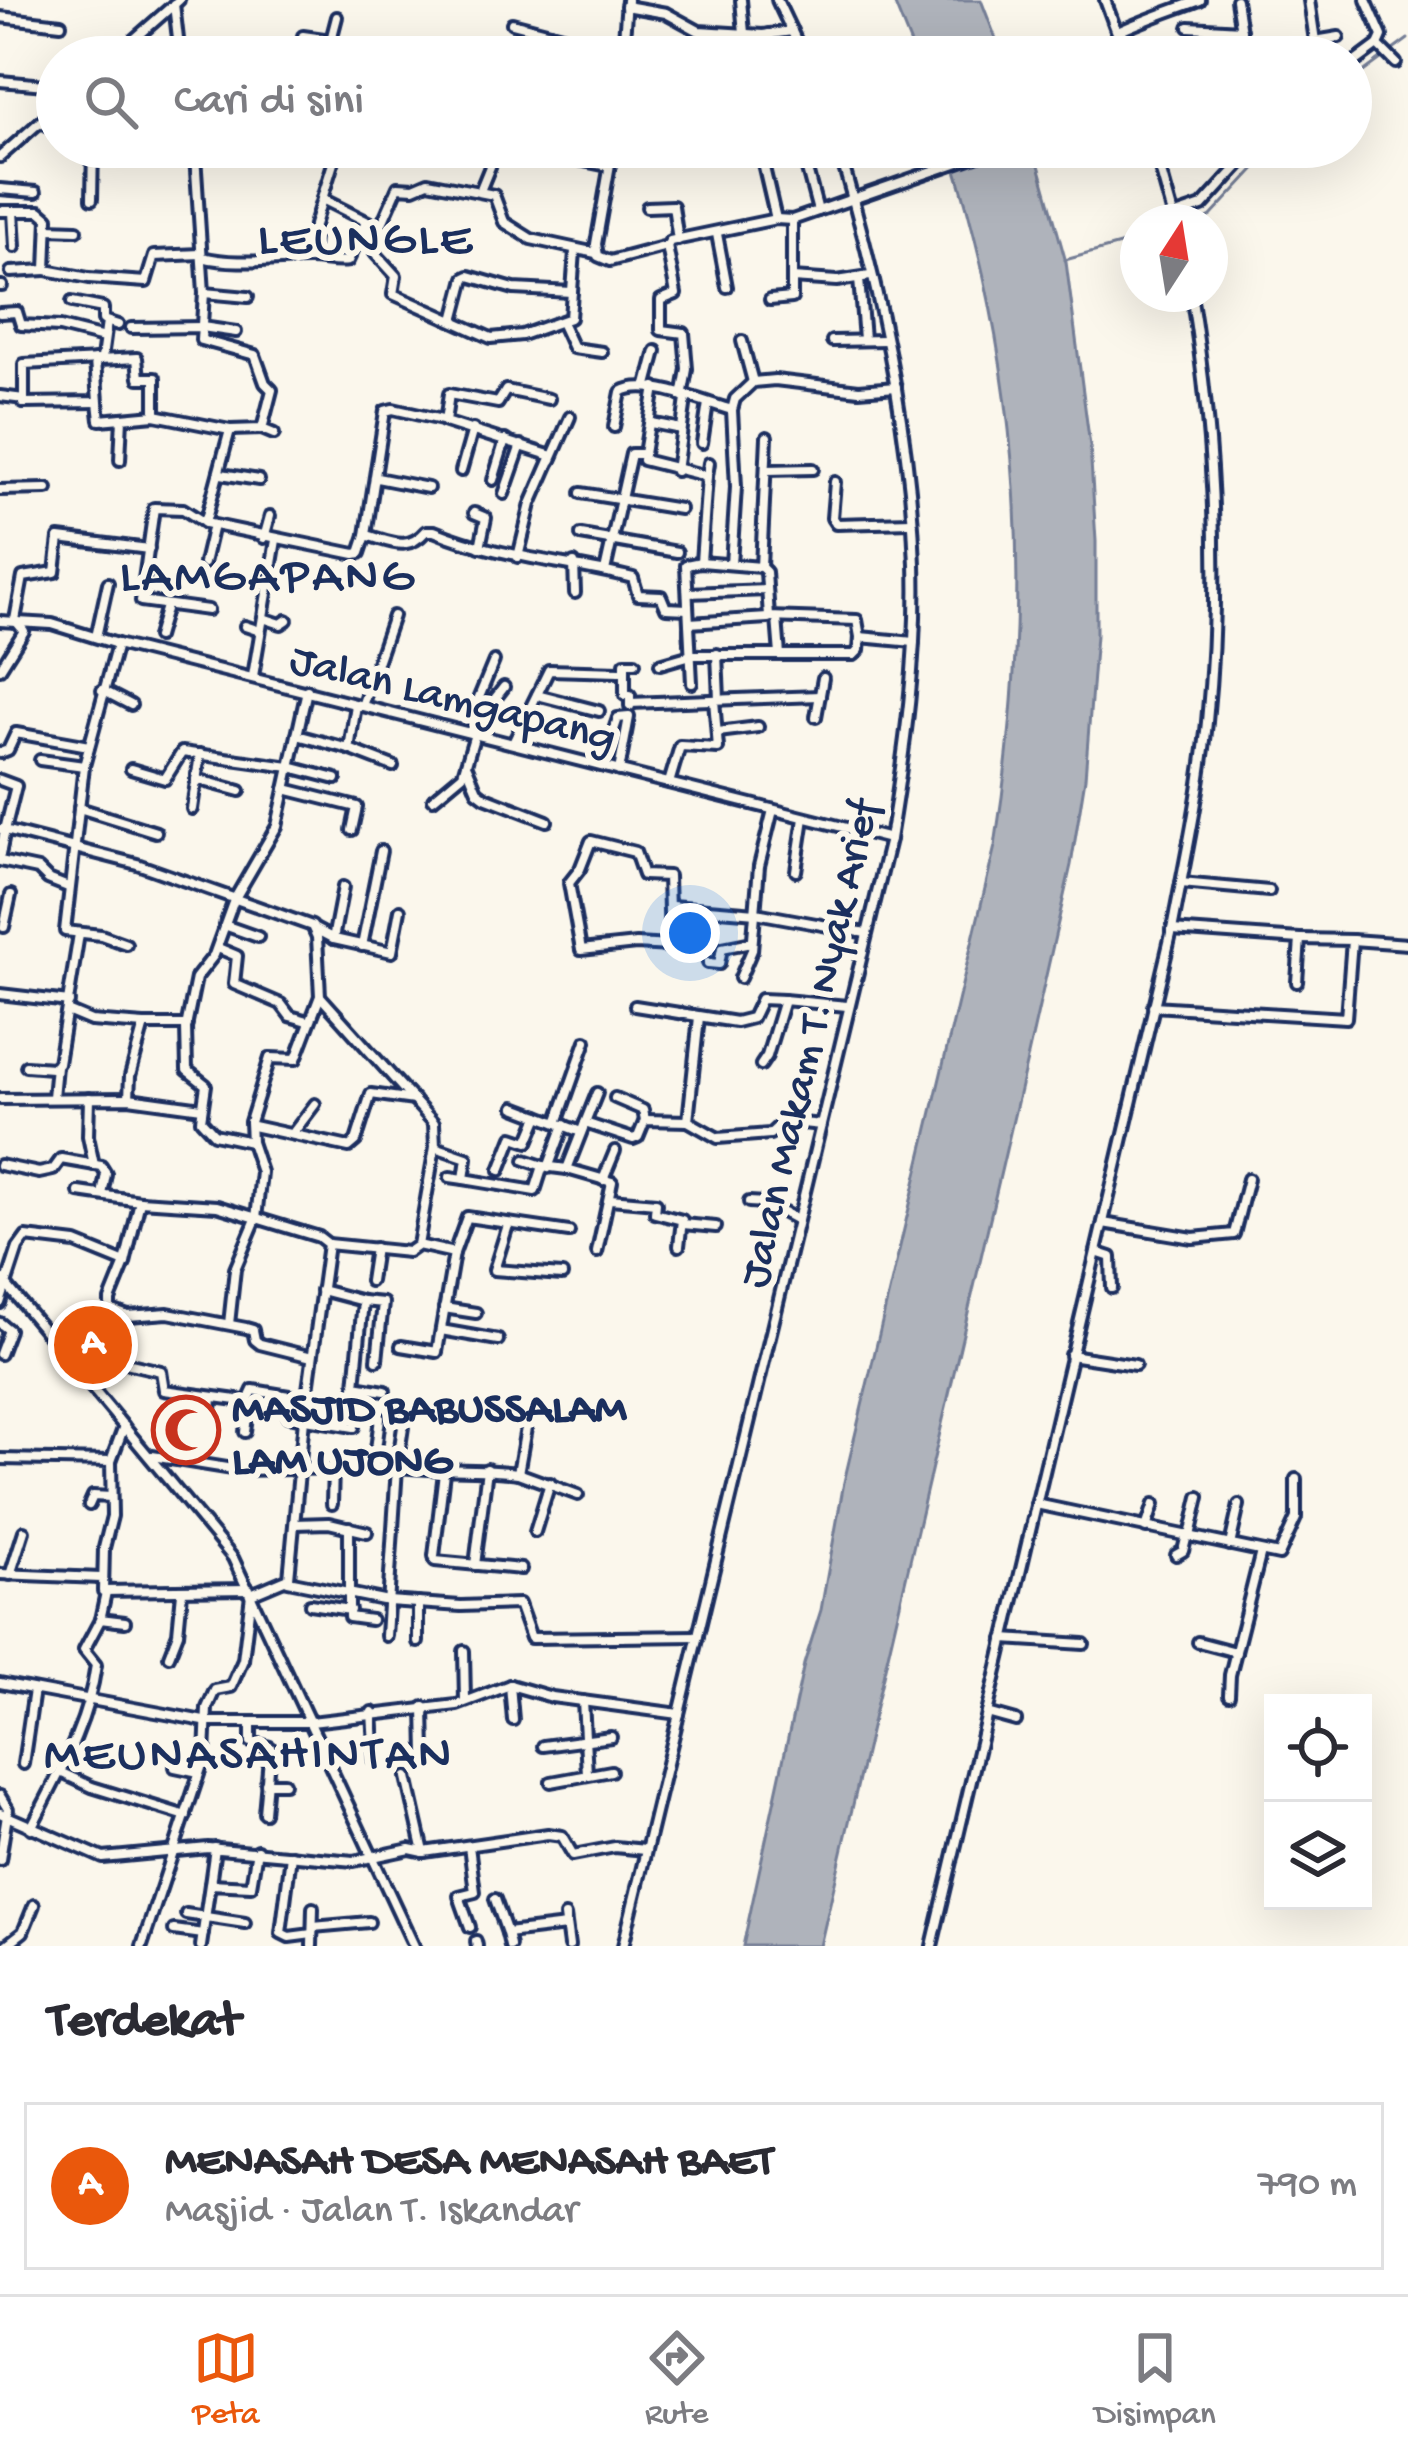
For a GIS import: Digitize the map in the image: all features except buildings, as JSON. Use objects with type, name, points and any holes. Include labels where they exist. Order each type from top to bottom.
[{"type":"street","points":[[741,0],[744,33]]},
{"type":"street","points":[[777,0],[794,36]]},
{"type":"street","points":[[1105,0],[1119,36]]},
{"type":"street","points":[[1118,32],[1176,4],[1200,0]]},
{"type":"street","points":[[1236,0],[1242,36]]},
{"type":"street","points":[[1310,0],[1314,36]]},
{"type":"street","points":[[1366,0],[1382,36],[1372,51]]},
{"type":"street","points":[[138,36],[177,2]]},
{"type":"street","points":[[177,2],[179,36]]},
{"type":"street","points":[[624,36],[626,3],[666,13],[699,31],[792,31]]},
{"type":"street","points":[[333,36],[337,16]]},
{"type":"street","points":[[0,17],[61,24]]},
{"type":"street","points":[[512,23],[557,36]]},
{"type":"street","points":[[1189,27],[1241,30]]},
{"type":"street","points":[[1379,46],[1396,63]]},
{"type":"street","points":[[0,81],[36,84]]},
{"type":"street","points":[[0,157],[36,126]]},
{"type":"street","points":[[92,200],[93,168]]},
{"type":"street","points":[[196,168],[203,343],[250,353],[258,360],[272,391],[262,429]]},
{"type":"street","points":[[311,259],[314,225],[332,168]]},
{"type":"street","points":[[480,191],[489,168]]},
{"type":"street","points":[[596,253],[608,168]]},
{"type":"street","points":[[765,168],[776,219]]},
{"type":"street","points":[[807,168],[818,211]]},
{"type":"street","name":"Jalan Makam T. Nyak Arief","points":[[622,1946],[890,839],[908,730],[914,642],[912,522],[896,387],[844,168]]},
{"type":"street","points":[[575,250],[570,318],[496,339],[393,294],[396,276],[375,254],[380,228],[398,187],[428,182],[496,197],[504,222],[526,236],[615,261],[678,240],[776,219],[792,220],[943,168]]},
{"type":"street","points":[[1160,168],[1170,204]]},
{"type":"street","points":[[1205,204],[1237,168]]},
{"type":"street","points":[[0,189],[36,192]]},
{"type":"street","points":[[322,199],[380,228]]},
{"type":"street","points":[[647,207],[673,206],[678,240]]},
{"type":"street","points":[[0,211],[44,212],[46,270]]},
{"type":"street","points":[[14,211],[15,247]]},
{"type":"street","points":[[770,300],[792,298],[792,220]]},
{"type":"street","points":[[11,272],[46,270],[146,281],[154,256],[202,256],[247,263],[348,261],[367,222]]},
{"type":"street","points":[[48,229],[77,230]]},
{"type":"street","points":[[717,234],[727,287]]},
{"type":"street","points":[[667,247],[676,294],[662,300],[661,330],[684,333],[688,348],[676,471]]},
{"type":"street","points":[[792,278],[870,276]]},
{"type":"street","points":[[454,320],[469,277],[514,289],[572,292]]},
{"type":"street","points":[[859,279],[864,340]]},
{"type":"street","points":[[204,292],[248,297]]},
{"type":"street","points":[[72,302],[104,308],[103,320],[118,325]]},
{"type":"street","points":[[0,314],[17,312],[21,325],[60,327],[104,338]]},
{"type":"street","points":[[932,1946],[1002,1717],[1007,1639],[1161,1007],[1204,746],[1213,626],[1210,453],[1193,312]]},
{"type":"street","points":[[107,322],[99,359],[100,420],[155,416],[274,434]]},
{"type":"street","points":[[562,324],[573,348],[602,352]]},
{"type":"street","points":[[130,328],[202,327],[236,332]]},
{"type":"street","points":[[832,341],[886,340]]},
{"type":"street","points":[[742,341],[753,382]]},
{"type":"street","points":[[656,351],[644,462],[706,476]]},
{"type":"street","points":[[98,402],[23,403],[24,364],[137,358],[139,379],[155,378],[155,416]]},
{"type":"street","points":[[731,564],[735,399],[753,382],[775,380],[859,390],[896,387]]},
{"type":"street","points":[[614,428],[624,388],[651,386],[732,410]]},
{"type":"street","points":[[442,420],[449,394],[498,403],[506,390],[549,399]]},
{"type":"street","points":[[0,396],[23,399]]},
{"type":"street","points":[[702,443],[708,403]]},
{"type":"street","points":[[208,610],[141,601],[154,508],[183,509],[209,524],[263,538],[358,554],[366,535],[386,411],[442,420],[551,456],[550,461]]},
{"type":"street","points":[[518,557],[529,512],[570,417]]},
{"type":"street","points":[[120,460],[122,418]]},
{"type":"street","points":[[650,423],[681,429]]},
{"type":"street","points":[[205,563],[230,430]]},
{"type":"street","points":[[461,471],[473,430]]},
{"type":"street","points":[[761,567],[767,437]]},
{"type":"street","points":[[493,480],[505,440]]},
{"type":"street","points":[[504,494],[521,445]]},
{"type":"street","points":[[605,571],[632,453],[644,454]]},
{"type":"street","points":[[701,562],[710,463]]},
{"type":"street","points":[[767,470],[813,470]]},
{"type":"street","points":[[221,474],[260,480]]},
{"type":"street","points":[[376,478],[428,488]]},
{"type":"street","points":[[835,482],[832,520],[836,524]]},
{"type":"street","points":[[0,490],[47,490]]},
{"type":"street","points":[[580,493],[680,509]]},
{"type":"street","points":[[474,513],[486,518],[480,547]]},
{"type":"street","points":[[263,538],[270,516]]},
{"type":"street","points":[[820,524],[912,522]]},
{"type":"street","points":[[366,535],[404,545],[434,531],[518,557],[574,563],[633,578],[638,595],[661,596],[666,608],[688,609]]},
{"type":"street","points":[[580,535],[677,552]]},
{"type":"street","points":[[0,669],[24,631],[16,620],[23,577],[55,572],[59,538],[149,549]]},
{"type":"street","points":[[253,676],[276,540]]},
{"type":"street","points":[[253,676],[276,540]]},
{"type":"street","points":[[574,563],[575,593]]},
{"type":"street","points":[[692,683],[686,565],[761,567],[766,572],[780,655]]},
{"type":"street","points":[[96,637],[108,583]]},
{"type":"street","points":[[688,593],[767,590]]},
{"type":"street","points":[[157,637],[166,606]]},
{"type":"street","points":[[349,749],[359,705],[393,616]]},
{"type":"street","points":[[263,618],[279,624],[287,620]]},
{"type":"street","points":[[660,664],[717,654],[854,655],[859,650],[857,620],[689,623]]},
{"type":"street","name":"Jalan Lamgapang","points":[[0,621],[52,624],[890,839]]},
{"type":"street","points":[[245,626],[260,631]]},
{"type":"street","points":[[860,637],[914,642]]},
{"type":"street","points":[[117,644],[84,766],[65,932],[101,935],[126,944]]},
{"type":"street","points":[[669,783],[678,748],[715,750],[718,746],[717,654]]},
{"type":"street","points":[[487,711],[477,702],[494,661]]},
{"type":"street","points":[[635,663],[625,663],[625,695],[630,695],[631,708],[820,696]]},
{"type":"street","points":[[513,742],[550,670],[620,672]]},
{"type":"street","points":[[817,717],[823,678]]},
{"type":"street","points":[[433,799],[467,767],[472,733],[504,687]]},
{"type":"street","points":[[102,690],[131,705]]},
{"type":"street","points":[[250,1142],[214,1134],[201,1120],[206,1085],[187,1070],[187,1025],[196,978],[218,947],[235,900],[271,842],[307,690]]},
{"type":"street","points":[[537,695],[599,711]]},
{"type":"street","points":[[602,766],[618,718],[629,717],[619,771]]},
{"type":"street","points":[[717,732],[758,727]]},
{"type":"street","points":[[0,753],[8,750],[16,734],[88,746]]},
{"type":"street","points":[[297,735],[393,766]]},
{"type":"street","points":[[131,769],[165,778],[180,752],[336,778]]},
{"type":"street","points":[[192,809],[200,754]]},
{"type":"street","points":[[40,760],[84,766]]},
{"type":"street","points":[[467,767],[477,791],[485,797],[547,821]]},
{"type":"street","points":[[196,779],[240,791]]},
{"type":"street","points":[[0,780],[16,786],[2,829],[0,858],[38,869],[68,887]]},
{"type":"street","points":[[285,790],[357,807],[352,830]]},
{"type":"street","points":[[80,808],[157,832]]},
{"type":"street","points":[[740,978],[752,942],[759,866],[773,810]]},
{"type":"street","points":[[796,871],[804,818]]},
{"type":"street","points":[[2,829],[157,870],[297,918],[333,939],[362,946],[392,952],[400,910]]},
{"type":"street","points":[[591,841],[635,852],[643,875],[668,877],[672,907],[670,945],[584,951],[575,928],[569,883],[591,841]]},
{"type":"street","points":[[362,946],[381,851]]},
{"type":"street","points":[[1181,883],[1269,891]]},
{"type":"street","points":[[333,939],[343,887]]},
{"type":"street","points":[[4,927],[3,910],[11,895]]},
{"type":"street","points":[[672,907],[755,913],[866,933]]},
{"type":"street","points":[[227,926],[258,937]]},
{"type":"street","points":[[229,1324],[235,1269],[256,1219],[261,1172],[250,1142],[250,1120],[270,1058],[294,1060],[320,996],[314,929]]},
{"type":"street","points":[[1172,930],[1408,944]]},
{"type":"street","points":[[53,1097],[80,934]]},
{"type":"street","points":[[1297,982],[1300,939]]},
{"type":"street","points":[[1161,1007],[1346,1018],[1352,940]]},
{"type":"street","points":[[708,963],[719,964],[722,948],[752,942]]},
{"type":"street","points":[[218,947],[237,956],[234,984],[281,1004],[289,1015],[308,1022]]},
{"type":"street","points":[[0,994],[68,1007],[91,1021],[187,1025]]},
{"type":"street","points":[[79,1192],[217,1206],[319,1237],[328,1244],[408,1252],[418,1245],[435,1147],[434,1123],[320,996]]},
{"type":"street","points":[[635,1006],[744,1021],[756,1014],[761,999],[848,1006]]},
{"type":"street","points":[[761,1064],[784,1000]]},
{"type":"street","points":[[688,1121],[699,1017]]},
{"type":"street","points":[[129,1098],[144,1025]]},
{"type":"street","points":[[450,1177],[535,1191],[586,1040]]},
{"type":"street","points":[[26,1066],[56,1066]]},
{"type":"street","points":[[567,1169],[597,1093]]},
{"type":"street","points":[[253,1126],[349,1147],[356,1141],[371,1094],[414,1100]]},
{"type":"street","points":[[89,1098],[88,1136],[94,1165]]},
{"type":"street","points":[[0,1099],[129,1098],[202,1108]]},
{"type":"street","points":[[515,1107],[561,1124],[638,1137],[645,1120],[643,1110],[615,1098]]},
{"type":"street","points":[[293,1133],[315,1104]]},
{"type":"street","points":[[500,1170],[513,1137],[528,1142],[538,1116]]},
{"type":"street","points":[[645,1120],[688,1121],[718,1138],[770,1134],[784,1121],[821,1125]]},
{"type":"street","points":[[435,1147],[467,1158],[464,1179]]},
{"type":"street","points":[[604,1180],[615,1150]]},
{"type":"street","points":[[0,1165],[39,1173],[53,1170],[61,1159],[94,1165],[105,1169],[102,1196]]},
{"type":"street","points":[[525,1160],[613,1182],[598,1252]]},
{"type":"street","points":[[1105,1223],[1193,1238],[1234,1234],[1247,1179]]},
{"type":"street","points":[[610,1199],[656,1203],[655,1213],[683,1224],[716,1227]]},
{"type":"street","points":[[94,1392],[110,1332],[110,1309],[140,1201]]},
{"type":"street","points":[[748,1202],[766,1203],[797,1220]]},
{"type":"street","points":[[400,1346],[437,1352],[454,1253],[466,1217],[569,1232]]},
{"type":"street","points":[[679,1246],[683,1224]]},
{"type":"street","points":[[508,1225],[494,1270],[562,1275]]},
{"type":"street","points":[[0,1303],[3,1280],[26,1237],[76,1244],[125,1263]]},
{"type":"street","points":[[288,1581],[328,1244]]},
{"type":"street","points":[[418,1245],[454,1253]]},
{"type":"street","points":[[370,1281],[375,1248]]},
{"type":"street","points":[[1102,1254],[1112,1288]]},
{"type":"street","points":[[3,1280],[214,1531],[250,1591],[414,1946]]},
{"type":"street","points":[[321,1290],[383,1303],[377,1360]]},
{"type":"street","points":[[363,1301],[355,1386],[386,1391]]},
{"type":"street","points":[[444,1308],[476,1313]]},
{"type":"street","points":[[110,1309],[128,1316],[169,1313],[229,1324],[254,1330],[260,1344],[311,1357]]},
{"type":"street","points":[[458,1334],[461,1311]]},
{"type":"street","points":[[0,1323],[9,1330],[0,1354]]},
{"type":"street","points":[[441,1330],[498,1340]]},
{"type":"street","points":[[1078,1356],[1136,1365]]},
{"type":"street","points":[[104,1358],[161,1371],[164,1390],[247,1403]]},
{"type":"street","points":[[245,1432],[253,1390],[307,1399]]},
{"type":"street","points":[[210,1427],[212,1397]]},
{"type":"street","points":[[288,1416],[354,1426]]},
{"type":"street","points":[[374,1466],[380,1418]]},
{"type":"street","points":[[386,1636],[404,1420]]},
{"type":"street","points":[[124,1426],[111,1461],[112,1516],[101,1578],[106,1592],[250,1591],[288,1581],[418,1604],[519,1604],[531,1638],[698,1636]]},
{"type":"street","points":[[518,1473],[526,1428]]},
{"type":"street","points":[[150,1456],[239,1470],[487,1469],[518,1473],[578,1495]]},
{"type":"street","points":[[0,1459],[111,1461]]},
{"type":"street","points":[[332,1504],[333,1467]]},
{"type":"street","points":[[476,1565],[487,1469]]},
{"type":"street","points":[[444,1472],[435,1559],[521,1569]]},
{"type":"street","points":[[1043,1506],[1280,1556],[1296,1518],[1297,1479]]},
{"type":"street","points":[[535,1532],[550,1483]]},
{"type":"street","points":[[89,1505],[93,1496],[111,1497]]},
{"type":"street","points":[[1176,1555],[1184,1551],[1198,1497]]},
{"type":"street","points":[[1146,1528],[1154,1504]]},
{"type":"street","points":[[1230,1545],[1239,1505]]},
{"type":"street","points":[[295,1524],[329,1522],[367,1532]]},
{"type":"street","points":[[349,1527],[349,1617],[371,1620]]},
{"type":"street","points":[[24,1531],[5,1574],[101,1578]]},
{"type":"street","points":[[1229,1694],[1261,1552]]},
{"type":"street","points":[[142,1946],[206,1756],[207,1708],[215,1690],[231,1687],[239,1675],[250,1591]]},
{"type":"street","points":[[31,1828],[62,1772],[90,1698],[96,1665],[84,1650],[100,1619],[106,1592]]},
{"type":"street","points":[[169,1655],[178,1633],[182,1592]]},
{"type":"street","points":[[310,1604],[350,1610]]},
{"type":"street","points":[[418,1604],[418,1642]]},
{"type":"street","points":[[100,1619],[124,1622]]},
{"type":"street","points":[[1007,1639],[1084,1644]]},
{"type":"street","points":[[1198,1642],[1236,1652]]},
{"type":"street","points":[[464,1651],[465,1702]]},
{"type":"street","points":[[0,1683],[209,1722],[310,1722],[424,1708],[465,1702],[510,1685],[680,1714]]},
{"type":"street","points":[[510,1685],[513,1720]]},
{"type":"street","points":[[23,1764],[34,1690]]},
{"type":"street","points":[[583,1701],[587,1774]]},
{"type":"street","points":[[424,1708],[425,1755]]},
{"type":"street","points":[[371,1712],[375,1762]]},
{"type":"street","points":[[251,1722],[251,1742],[270,1747],[264,1813]]},
{"type":"street","points":[[543,1746],[611,1737]]},
{"type":"street","points":[[175,1767],[199,1772]]},
{"type":"street","points":[[551,1782],[611,1771]]},
{"type":"street","points":[[62,1772],[92,1787],[186,1816]]},
{"type":"street","points":[[406,1777],[424,1852]]},
{"type":"street","points":[[266,1783],[284,1783]]},
{"type":"street","points":[[0,1796],[7,1802],[0,1860]]},
{"type":"street","points":[[4,1814],[103,1858],[152,1850],[172,1853],[215,1848],[375,1859],[410,1850],[557,1834],[574,1855],[615,1847],[646,1850]]},
{"type":"street","points":[[470,1846],[475,1892],[459,1896],[470,1927]]},
{"type":"street","points":[[201,1946],[215,1848]]},
{"type":"street","points":[[210,1884],[251,1886],[257,1850]]},
{"type":"street","points":[[291,1855],[281,1933],[289,1937],[370,1922]]},
{"type":"street","points":[[495,1899],[510,1946]]},
{"type":"street","points":[[2,1946],[23,1932],[34,1905]]},
{"type":"street","points":[[313,1908],[313,1946]]},
{"type":"street","points":[[186,1914],[245,1923]]},
{"type":"street","points":[[507,1933],[566,1921],[569,1946]]},
{"type":"street","points":[[174,1930],[203,1934]]},
{"type":"shaded area","points":[[893,0],[981,0],[995,36],[908,36]]},
{"type":"shaded area","points":[[955,168],[1040,168],[1066,262],[1090,446],[1096,635],[1085,778],[1071,865],[1027,1060],[820,1946],[743,1946],[804,1664],[821,1610],[844,1482],[995,846],[1007,756],[1017,580],[1007,408],[974,235]]},
{"type":"waterway","points":[[1372,66],[1408,39]]},
{"type":"waterway","points":[[1222,204],[1256,168]]},
{"type":"waterway","points":[[1065,260],[1120,245]]},
{"type":"place","name":"MENASAH DESA MENASAH BAET","points":[[93,1345]]},
{"type":"place","name":"MASJID BABUSSALAM LAM UJONG","points":[[186,1430]]},
{"type":"district","name":"LEUNGLE","points":[[366,234]]},
{"type":"district","name":"LAMGAPANG","points":[[268,571]]},
{"type":"district","name":"MEUNASAHINTAN","points":[[249,1749]]}]
